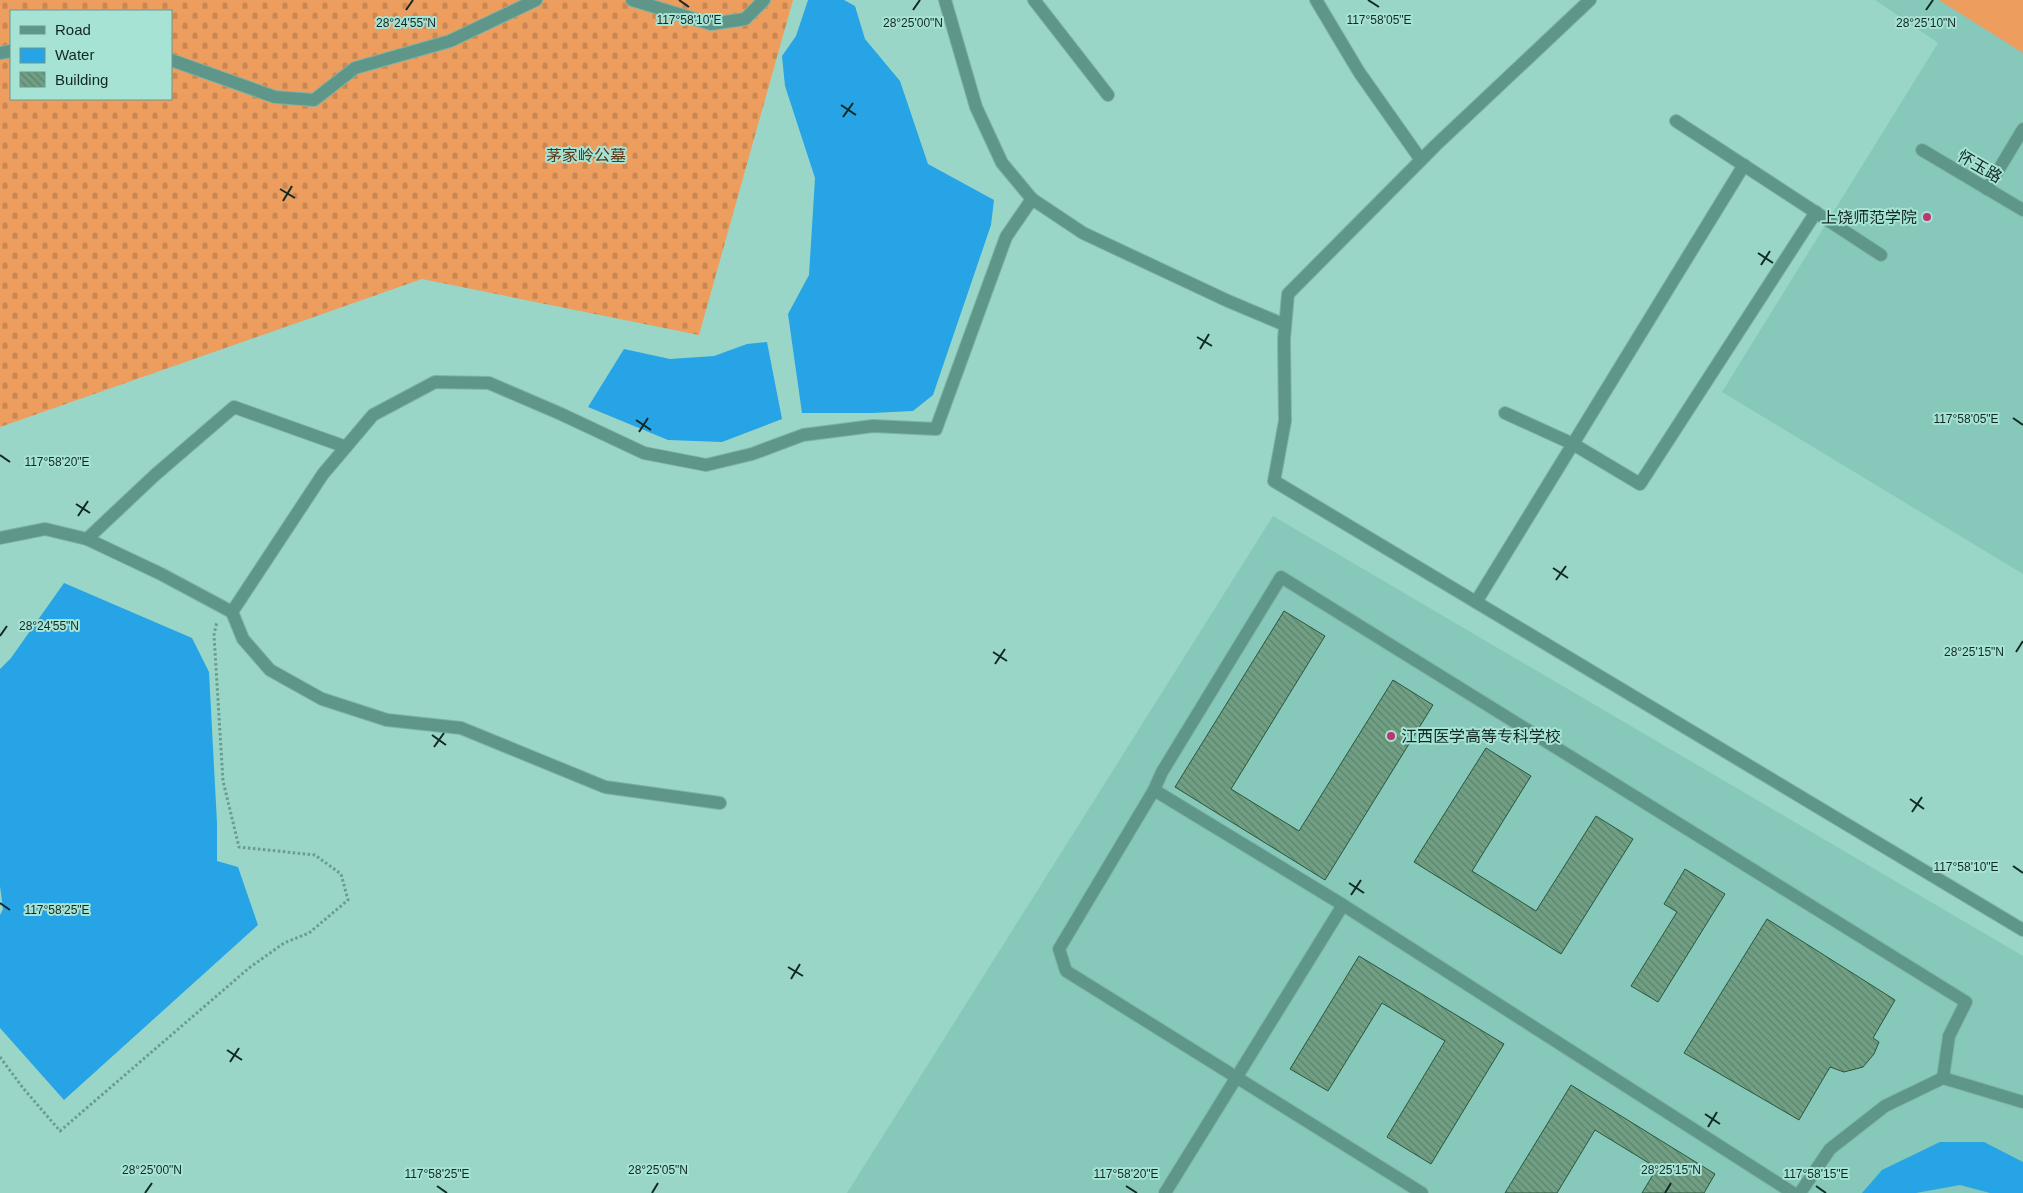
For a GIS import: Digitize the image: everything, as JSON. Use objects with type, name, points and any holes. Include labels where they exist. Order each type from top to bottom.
[{"type":"street","points":[[172,60],[275,97],[314,100],[355,68],[450,41],[536,0]]},
{"type":"street","points":[[632,0],[711,24],[745,19],[764,0]]},
{"type":"street","points":[[945,0],[976,107],[1002,163],[1032,199],[1083,233],[1228,302],[1285,325]]},
{"type":"street","points":[[1034,0],[1108,95]]},
{"type":"street","points":[[1316,0],[1359,72],[1421,160]]},
{"type":"street","points":[[1590,0],[1421,160],[1288,294],[1284,339],[1285,421],[1274,481],[2023,930]]},
{"type":"street","points":[[1676,121],[1882,255]]},
{"type":"street","points":[[1987,189],[2023,129]]},
{"type":"street","name":"怀玉路","points":[[1922,150],[2023,210]]},
{"type":"street","points":[[1476,602],[1744,165]]},
{"type":"street","points":[[227,608],[323,474],[373,415],[435,382],[489,384],[561,414],[644,453],[706,465],[752,454],[803,435],[873,426],[936,429],[1006,237],[1032,199]]},
{"type":"street","points":[[1505,414],[1573,444],[1640,484],[1816,212]]},
{"type":"street","points":[[87,539],[155,475],[234,407],[346,447]]},
{"type":"street","points":[[0,538],[46,529],[87,539],[227,608],[243,639],[270,670],[322,699],[387,720],[461,728],[605,787],[720,803]]},
{"type":"street","points":[[1422,1193],[1066,971],[1059,949],[1154,790],[1162,772],[1281,577],[1966,1002],[1949,1036],[1944,1078]]},
{"type":"street","points":[[1154,790],[1343,905],[1793,1193]]},
{"type":"street","points":[[1164,1193],[1343,905]]},
{"type":"street","points":[[1800,1193],[1830,1149],[1885,1106],[1944,1078],[2023,1102]]},
{"type":"path","points":[[0,1057],[23,1088],[60,1131],[249,968],[284,943],[309,933],[348,900],[341,874],[315,855],[239,847],[224,782],[214,634],[227,608]]},
{"type":"shaded area","name":"上饶师范学院","points":[[1875,0],[2023,0],[2023,574],[1722,392],[1938,43]]},
{"type":"shaded area","name":"江西医学高等专科学校","points":[[1273,516],[2023,956],[2023,1193],[847,1193]]},
{"type":"green space","name":"茅家岭公墓","points":[[0,0],[793,0],[699,335],[422,279],[0,427]]},
{"type":"green space","points":[[1939,0],[2023,0],[2023,53]]},
{"type":"water","points":[[808,0],[844,0],[855,6],[865,39],[900,81],[928,164],[994,200],[991,225],[933,395],[913,411],[802,413],[788,314],[809,275],[815,178],[785,86],[782,56],[796,36]]},
{"type":"water","points":[[767,342],[782,419],[722,442],[668,440],[588,407],[624,349],[670,359],[714,356],[747,344]]},
{"type":"water","points":[[64,583],[192,638],[209,672],[217,823],[217,861],[238,867],[258,925],[64,1100],[0,1028],[0,915],[3,909],[0,886],[0,669],[11,658]]},
{"type":"water","points":[[1940,1142],[1984,1142],[2023,1162],[2023,1193],[1990,1193],[1960,1185],[1916,1193],[1862,1193],[1882,1170]]},
{"type":"building","points":[[1284,611],[1325,636],[1231,789],[1299,831],[1393,680],[1433,705],[1325,880],[1175,787]]},
{"type":"building","points":[[1486,748],[1531,776],[1472,871],[1536,911],[1596,816],[1633,839],[1561,954],[1414,862]]},
{"type":"building","points":[[1685,869],[1725,894],[1658,1002],[1631,986],[1677,912],[1664,904]]},
{"type":"building","points":[[1767,919],[1895,1000],[1873,1038],[1879,1042],[1874,1054],[1863,1067],[1844,1072],[1830,1067],[1799,1120],[1684,1053]]},
{"type":"building","points":[[1359,956],[1504,1044],[1431,1164],[1387,1137],[1445,1041],[1382,1003],[1328,1091],[1290,1069]]},
{"type":"building","points":[[1571,1085],[1715,1174],[1704,1193],[1642,1193],[1657,1168],[1595,1130],[1557,1193],[1505,1193]]},
{"type":"place","name":"上饶师范学院","points":[[1927,217]]},
{"type":"place","name":"江西医学高等专科学校","points":[[1391,736]]}]
